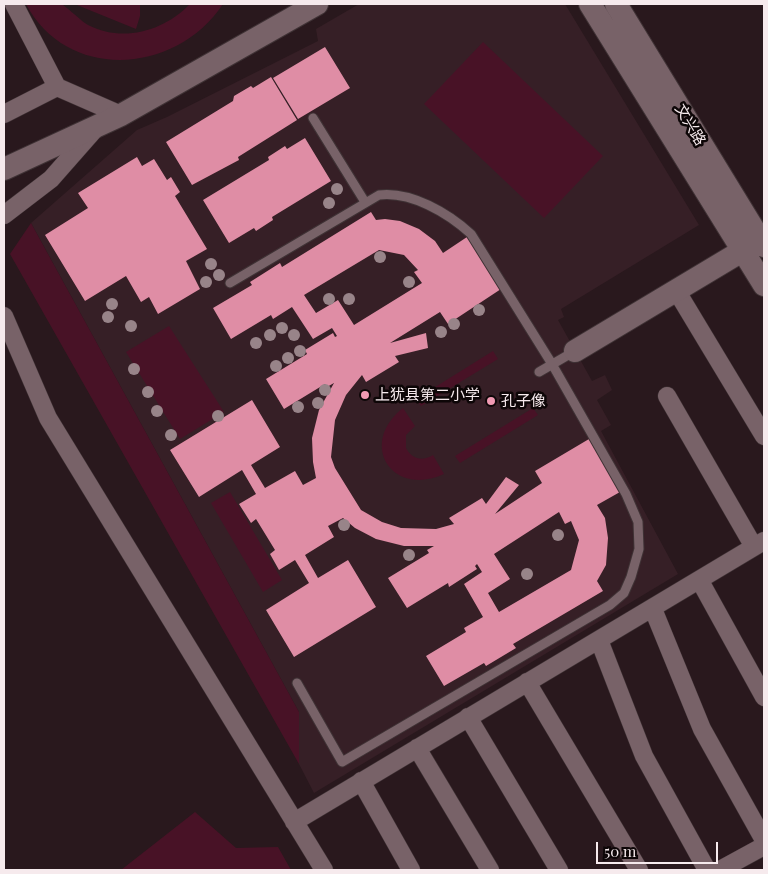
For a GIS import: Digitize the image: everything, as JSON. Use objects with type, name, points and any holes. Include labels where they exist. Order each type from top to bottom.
[{"type":"street","points":[[14,4],[57,87],[121,115]]},
{"type":"street","points":[[590,4],[764,285]]},
{"type":"street","name":"文兴路","points":[[616,4],[764,246]]},
{"type":"street","points":[[4,169],[121,115],[313,5]]},
{"type":"street","points":[[4,114],[57,87]]},
{"type":"street","points":[[4,215],[51,179],[99,125]]},
{"type":"street","points":[[575,351],[742,251]]},
{"type":"street","points":[[676,290],[764,436]]},
{"type":"street","points":[[4,316],[48,418],[324,870]]},
{"type":"street","points":[[294,822],[759,544],[666,396]]},
{"type":"street","points":[[700,581],[764,697]]},
{"type":"street","points":[[653,609],[702,729],[764,840]]},
{"type":"street","points":[[599,640],[644,756],[707,870]]},
{"type":"street","points":[[527,682],[639,870]]},
{"type":"street","points":[[468,718],[559,870]]},
{"type":"street","points":[[417,748],[490,870]]},
{"type":"street","points":[[361,781],[411,870]]},
{"type":"street","points":[[720,870],[764,846]]},
{"type":"lane","points":[[313,118],[365,202]]},
{"type":"lane","points":[[230,283],[379,195],[391,194],[402,196],[437,210],[456,221],[471,234],[552,364],[626,494],[638,522],[639,549],[624,593],[610,605],[342,762],[298,683]]},
{"type":"lane","points":[[539,372],[575,351]]},
{"type":"shaded area","points":[[26,4],[61,4],[88,25],[115,33],[129,33],[156,27],[180,13],[190,4],[223,4],[203,27],[179,45],[152,56],[123,60],[95,57],[68,47],[45,30]]},
{"type":"shaded area","points":[[140,4],[140,16],[136,29],[77,5]]},
{"type":"shaded area","name":"上犹县第二小学","points":[[359,4],[565,4],[699,225],[561,309],[564,317],[558,320],[592,381],[605,375],[612,390],[597,400],[611,425],[601,431],[678,574],[314,793],[299,764],[299,712],[31,223],[137,130],[167,117],[318,41],[316,29]]},
{"type":"shaded area","points":[[483,42],[603,156],[544,218],[424,104]]},
{"type":"shaded area","points":[[31,223],[299,712],[299,764],[10,254]]},
{"type":"shaded area","points":[[169,326],[224,412],[180,439],[126,352]]},
{"type":"shaded area","points":[[493,351],[498,359],[421,406],[416,399]]},
{"type":"shaded area","points":[[403,408],[415,426],[406,435],[406,448],[411,455],[421,459],[433,455],[444,474],[425,479],[409,479],[396,473],[387,463],[382,451],[383,436],[390,422]]},
{"type":"shaded area","points":[[533,408],[538,415],[460,463],[455,456]]},
{"type":"shaded area","points":[[230,492],[282,580],[263,592],[211,503]]},
{"type":"shaded area","points":[[195,812],[236,848],[278,847],[291,870],[121,870]]},
{"type":"building","points":[[325,47],[350,88],[298,119],[273,78]]},
{"type":"building","points":[[271,77],[297,120],[238,157],[239,160],[192,185],[166,142],[233,101],[234,96],[251,86],[253,88]]},
{"type":"building","points":[[305,138],[331,181],[272,217],[273,220],[256,231],[254,228],[229,243],[203,200],[269,160],[268,157],[285,146],[287,149]]},
{"type":"building","points":[[137,157],[142,166],[154,159],[167,180],[171,177],[180,192],[175,196],[207,249],[186,261],[200,289],[158,314],[149,297],[141,302],[126,276],[85,301],[45,235],[88,208],[78,193]]},
{"type":"building","points":[[371,212],[376,220],[400,221],[419,229],[435,241],[443,253],[467,237],[501,289],[448,324],[440,312],[390,343],[426,333],[428,348],[395,356],[399,362],[366,382],[362,375],[346,395],[335,420],[331,457],[335,468],[361,510],[382,522],[401,528],[436,529],[454,524],[449,518],[482,498],[486,504],[506,477],[519,485],[495,514],[542,483],[535,471],[589,439],[620,492],[597,505],[605,518],[608,538],[606,565],[597,581],[603,591],[513,644],[516,648],[486,666],[484,663],[444,686],[426,656],[466,632],[464,628],[483,617],[464,584],[482,572],[477,564],[475,566],[477,569],[449,587],[448,583],[407,608],[388,578],[429,553],[427,550],[434,546],[404,546],[376,539],[355,528],[343,518],[328,526],[334,537],[305,555],[318,578],[348,560],[376,607],[294,657],[266,610],[309,583],[295,560],[279,570],[270,554],[275,550],[256,519],[251,523],[239,504],[256,494],[242,470],[199,497],[170,450],[252,400],[280,447],[251,465],[265,488],[295,471],[303,485],[316,478],[312,438],[319,410],[334,383],[327,387],[325,384],[284,409],[266,379],[307,354],[305,350],[333,333],[335,337],[337,336],[332,328],[313,339],[292,307],[273,319],[271,315],[231,339],[213,308],[252,285],[250,282],[280,263],[282,267]],"holes":[[[379,250],[404,255],[418,270],[414,272],[422,283],[354,325],[338,300],[316,313],[304,295]],[[559,512],[565,524],[571,521],[579,540],[571,570],[499,612],[488,593],[510,579],[494,554]]]},
{"type":"place","name":"上犹县第二小学","points":[[365,395]]},
{"type":"place","name":"孔子像","points":[[491,401]]}]
